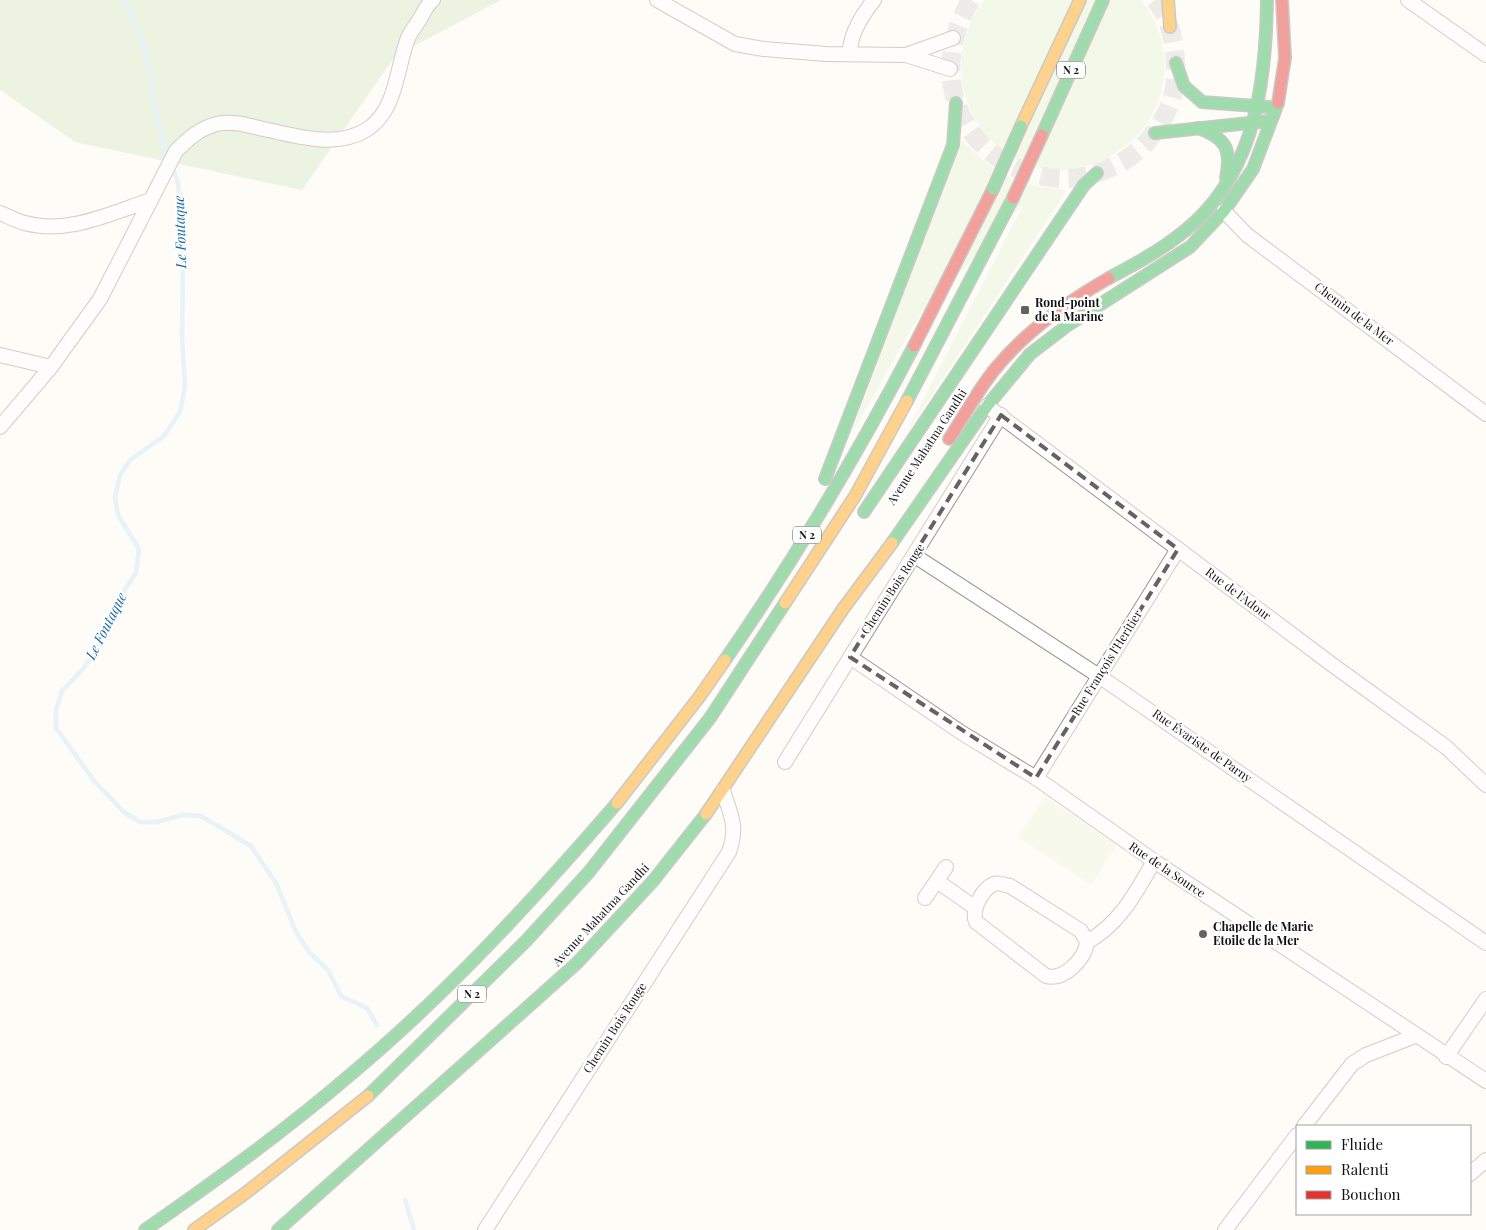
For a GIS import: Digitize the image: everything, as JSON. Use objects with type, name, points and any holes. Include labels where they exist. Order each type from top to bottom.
[{"type":"main road","name":"N 2","points":[[145,1230],[268,1144],[357,1072],[446,990],[577,852],[646,769],[715,675],[777,583],[840,481],[922,331],[993,189],[1080,0]]},
{"type":"main road","points":[[1168,0],[1170,27]]},
{"type":"main road","name":"Avenue Mahatma Gandhi","points":[[843,609],[848,595],[994,371],[1025,339],[1077,297],[1167,244],[1196,220],[1223,189],[1249,140],[1256,121],[1267,49],[1267,0]]},
{"type":"main road","name":"Avenue Mahatma Gandhi","points":[[278,1230],[577,963],[653,881],[694,831],[723,791],[843,609],[871,574],[987,406],[1030,354],[1068,325],[1182,252],[1224,212],[1253,169],[1277,108],[1284,58],[1282,0]]},
{"type":"main road","name":"N 2","points":[[194,1230],[247,1192],[379,1087],[526,941],[590,872],[710,718],[855,496],[941,340],[1013,198],[1102,2]]},
{"type":"main road","points":[[1230,103],[1246,92],[1255,82],[1262,43],[1267,31]]},
{"type":"main road","points":[[1176,63],[1184,86],[1194,96],[1212,104],[1230,103],[1277,108]]},
{"type":"main road","points":[[818,491],[831,467],[953,145],[956,129],[956,103]]},
{"type":"main road","points":[[1155,133],[1256,121],[1273,121]]},
{"type":"main road","points":[[1197,127],[1214,133],[1223,140],[1228,149],[1229,162],[1223,189]]},
{"type":"main road","points":[[1224,212],[1222,201],[1238,179],[1237,164]]},
{"type":"main road","points":[[858,520],[1084,185],[1098,173]]},
{"type":"main road","name":"Avenue Mahatma Gandhi","points":[[1068,325],[1080,307],[1130,276],[1132,266]]},
{"type":"main road","name":"Avenue Mahatma Gandhi","points":[[987,406],[991,387],[1054,316]]},
{"type":"main road","points":[[577,852],[744,614],[810,507]]},
{"type":"main road","points":[[710,718],[744,685],[761,662]]},
{"type":"street","points":[[0,427],[50,367],[100,299],[175,154],[188,139],[202,129],[218,123],[236,123],[307,138],[331,140],[353,136],[365,130],[376,123],[384,113],[390,100],[408,38],[433,0]]},
{"type":"street","points":[[657,0],[735,44],[764,50],[906,55],[950,69]]},
{"type":"street","points":[[850,54],[850,48],[863,13],[874,0]]},
{"type":"street","points":[[1408,0],[1486,55]]},
{"type":"street","points":[[906,55],[954,38]]},
{"type":"street","points":[[0,213],[25,223],[52,227],[78,224],[151,200]]},
{"type":"street","name":"Chemin de la Mer","points":[[1224,212],[1247,235],[1486,414]]},
{"type":"street","points":[[0,355],[50,367]]},
{"type":"street","name":"Rue de l'Adour","points":[[987,406],[1334,666],[1446,747],[1486,785]]},
{"type":"street","name":"Chemin Bois Rouge","points":[[785,762],[915,556],[1001,415]]},
{"type":"street","name":"Rue François l'Heritier","points":[[1036,778],[1178,549]]},
{"type":"street","name":"Rue Évariste de Parny","points":[[915,556],[1099,676],[1486,943]]},
{"type":"street","name":"Rue de la Source","points":[[850,657],[962,734],[1036,778],[1154,861],[1446,1057],[1486,1081]]},
{"type":"street","name":"Chemin Bois Rouge","points":[[484,1230],[729,852],[734,837],[733,823],[723,791]]},
{"type":"street","points":[[1087,942],[1081,931],[1010,886],[999,883],[991,886],[974,907],[973,915],[976,922],[1046,976],[1053,978],[1065,973],[1083,954],[1087,942],[1111,925],[1128,906],[1154,861]]},
{"type":"street","points":[[925,898],[946,867]]},
{"type":"street","points":[[936,881],[974,907]]},
{"type":"street","points":[[1446,1057],[1486,999]]},
{"type":"street","points":[[1305,1125],[1352,1064],[1366,1055],[1415,1036]]},
{"type":"street","points":[[1225,1230],[1296,1135]]},
{"type":"street","points":[[1471,1173],[1486,1160]]},
{"type":"highlighted area","points":[[1001,415],[1178,549],[1036,778],[850,657]]},
{"type":"green space","points":[[0,0],[501,0],[395,56],[302,190],[75,142],[0,90]]},
{"type":"green space","points":[[984,0],[1141,0],[1159,32],[1165,68],[1164,80],[1158,101],[1145,126],[1117,152],[1080,167],[1045,168],[1013,157],[988,136],[969,107],[961,73],[966,37]]},
{"type":"green space","points":[[961,140],[987,163],[1008,177],[1033,185],[1067,190],[906,434],[1024,203],[917,319],[850,437]]},
{"type":"green space","points":[[1045,797],[1117,845],[1091,885],[1018,837]]},
{"type":"waterway","name":"Le Foutaque","points":[[122,0],[133,18],[147,58],[162,140],[169,160]]},
{"type":"waterway","name":"Le Foutaque","points":[[172,167],[178,182],[183,261],[182,336],[185,386],[180,412],[164,436],[130,460],[120,475],[115,497],[118,515],[139,549],[136,573],[113,607],[98,647],[84,668],[62,691],[56,710],[56,728],[95,782],[124,812],[140,822],[157,822],[183,815],[201,816],[251,846],[276,883],[296,932],[309,952],[328,970],[341,996],[367,1008],[377,1025]]},
{"type":"waterway","name":"Le Foutaque","points":[[405,1200],[414,1230]]},
{"type":"tunnel","points":[[971,0],[959,24],[952,49],[951,74],[955,98],[964,120],[978,140],[997,157],[1032,174],[1063,179],[1094,174],[1127,159],[1146,143],[1165,115],[1174,91],[1175,50],[1170,29],[1155,0]]},
{"type":"traffic: fast","points":[[1042,135],[1103,0]]},
{"type":"traffic: fast","points":[[1109,278],[1154,253],[1185,231],[1216,199],[1232,175],[1254,120],[1264,60],[1267,0]]},
{"type":"traffic: fast","points":[[1176,63],[1184,86],[1202,102],[1269,107]]},
{"type":"traffic: fast","points":[[825,479],[953,145],[956,103]]},
{"type":"traffic: fast","points":[[892,543],[987,406],[1030,354],[1068,325],[1190,247],[1224,211],[1253,169],[1278,103]]},
{"type":"traffic: fast","points":[[1155,133],[1268,121]]},
{"type":"traffic: fast","points":[[993,189],[1021,126]]},
{"type":"traffic: fast","points":[[1198,128],[1215,136],[1225,146],[1228,159],[1226,178]]},
{"type":"traffic: fast","points":[[864,512],[1084,185],[1097,173]]},
{"type":"traffic: fast","points":[[907,401],[1013,198]]},
{"type":"traffic: fast","points":[[725,660],[776,584],[824,506],[914,346]]},
{"type":"traffic: fast","points":[[368,1096],[526,941],[589,872],[710,718],[785,603]]},
{"type":"traffic: fast","points":[[145,1230],[275,1136],[386,1044],[456,978],[522,910],[617,803]]},
{"type":"traffic: fast","points":[[278,1230],[577,963],[653,881],[706,814]]},
{"type":"traffic: slow","points":[[1021,126],[1080,0]]},
{"type":"traffic: slow","points":[[1168,0],[1170,27]]},
{"type":"traffic: slow","points":[[785,603],[855,496],[907,401]]},
{"type":"traffic: slow","points":[[706,814],[843,609],[892,543]]},
{"type":"traffic: slow","points":[[617,803],[700,696],[725,660]]},
{"type":"traffic: slow","points":[[194,1230],[247,1192],[368,1096]]},
{"type":"traffic: jam","points":[[1278,103],[1285,58],[1282,0]]},
{"type":"traffic: jam","points":[[1013,198],[1042,135]]},
{"type":"traffic: jam","points":[[914,346],[993,189]]},
{"type":"traffic: jam","points":[[949,439],[977,394],[1007,355],[1048,318],[1109,278]]},
{"type":"place","name":"Rond-point de la Marine","points":[[1025,310]]},
{"type":"place","name":"Chapelle de Marie Etoile de la Mer","points":[[1203,934]]}]
